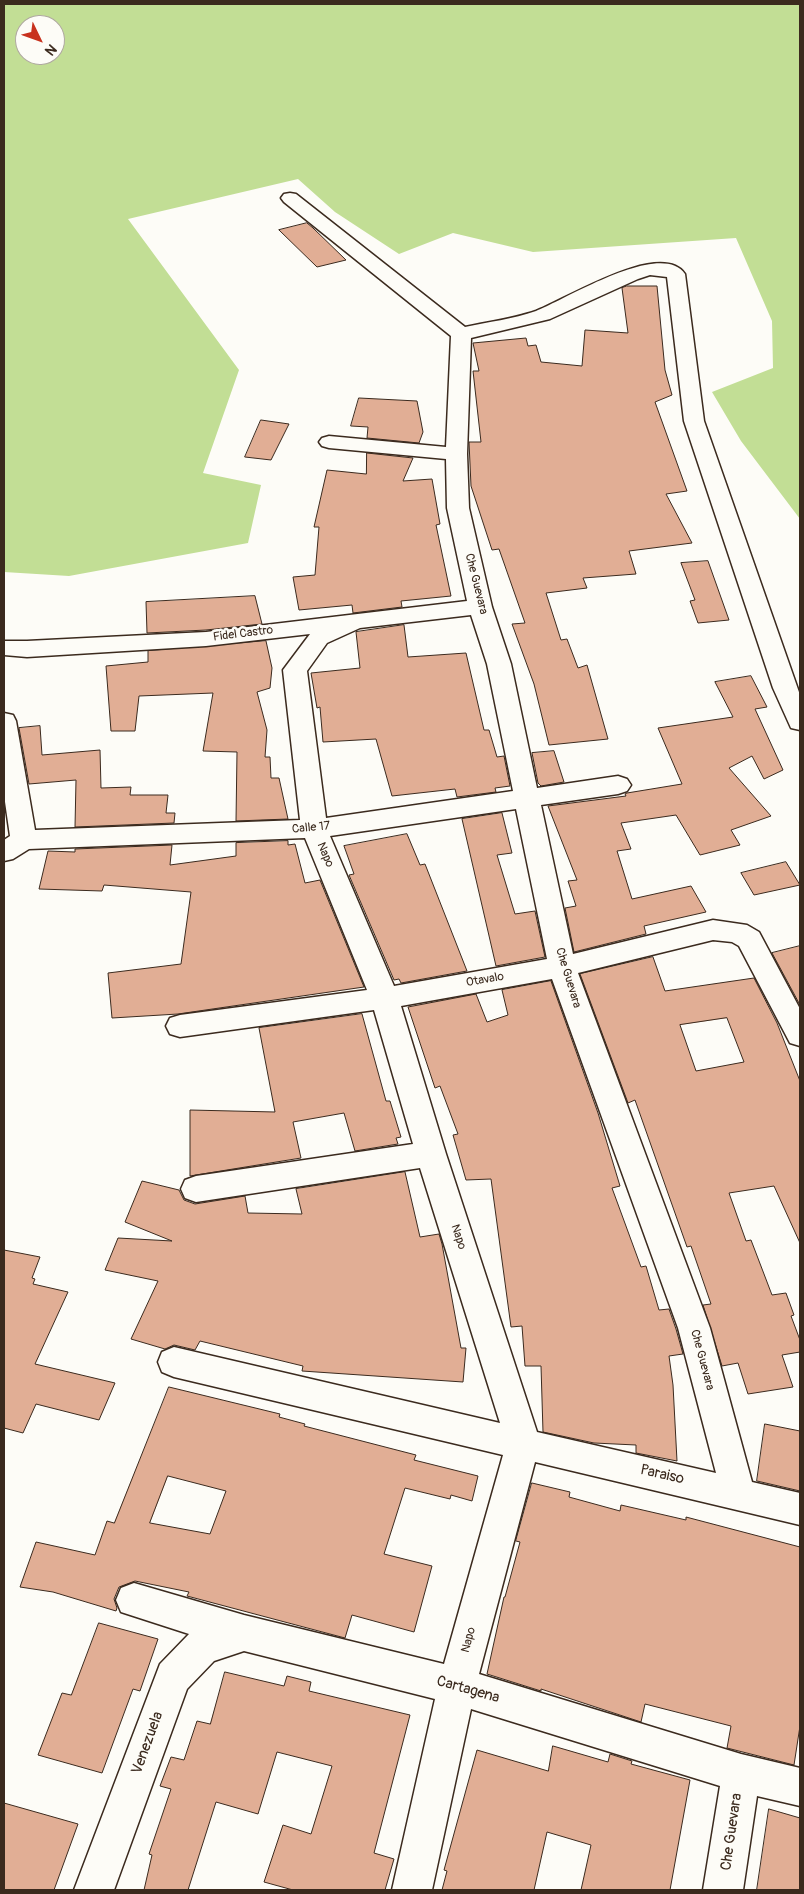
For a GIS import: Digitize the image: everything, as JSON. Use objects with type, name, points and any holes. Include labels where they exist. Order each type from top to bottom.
[{"type":"street","points":[[290,198],[461,334],[543,315],[614,281],[657,268],[668,269],[676,274],[694,421],[792,682],[800,722]]},
{"type":"street","name":"Che Guevara","points":[[461,334],[456,454],[458,508],[480,607],[499,664],[562,967],[694,1328],[738,1493]]},
{"type":"street","points":[[329,442],[456,454]]},
{"type":"street","name":"Fidel Castro","points":[[4,648],[27,649],[206,639],[480,607]]},
{"type":"street","name":"Napo","points":[[359,620],[319,638],[295,670],[314,829],[385,998],[431,1154],[523,1442],[457,1686],[412,1890]]},
{"type":"street","points":[[4,721],[14,846]]},
{"type":"street","name":"Calle 17","points":[[14,846],[314,829],[618,785]]},
{"type":"street","name":"Otavalo","points":[[180,1026],[385,998],[562,967],[713,930],[737,932],[748,938],[800,1035]]},
{"type":"street","points":[[196,1189],[431,1154]]},
{"type":"street","name":"Paraiso","points":[[174,1362],[523,1442],[800,1509]]},
{"type":"street","name":"Cartagena","points":[[134,1600],[244,1632],[457,1686],[741,1773],[800,1787]]},
{"type":"street","name":"Venezuela","points":[[94,1890],[173,1677],[202,1647],[244,1632]]},
{"type":"street","name":"Che Guevara","points":[[723,1890],[741,1773]]},
{"type":"green space","points":[[4,4],[800,4],[800,519],[741,441],[712,392],[773,368],[772,321],[736,238],[533,252],[453,233],[399,254],[335,212],[298,179],[128,219],[239,370],[203,473],[261,485],[248,543],[69,576],[4,572]]},
{"type":"building","points":[[307,223],[346,260],[317,267],[279,230]]},
{"type":"building","points":[[627,286],[657,286],[665,370],[672,395],[655,402],[687,491],[666,494],[692,543],[629,551],[636,574],[583,578],[587,588],[546,593],[561,640],[567,639],[578,668],[587,665],[608,739],[549,745],[534,684],[512,624],[525,623],[499,549],[492,550],[471,486],[469,442],[481,442],[473,371],[479,371],[473,343],[526,338],[528,346],[536,345],[541,362],[582,366],[585,330],[628,333],[622,288]]},
{"type":"building","points":[[359,398],[417,401],[423,432],[419,443],[367,438],[368,427],[351,426]]},
{"type":"building","points":[[261,420],[289,424],[271,460],[245,457]]},
{"type":"building","points":[[367,453],[413,458],[403,481],[432,479],[440,524],[436,525],[451,596],[401,601],[402,607],[353,613],[352,605],[299,610],[293,577],[315,575],[319,527],[314,527],[327,470],[366,474]]},
{"type":"building","points":[[708,561],[729,620],[698,623],[690,601],[695,600],[681,563]]},
{"type":"building","points":[[255,596],[262,624],[206,630],[147,633],[146,602]]},
{"type":"building","points":[[404,625],[408,657],[466,653],[484,730],[489,730],[497,757],[504,756],[510,786],[495,788],[496,792],[457,797],[455,789],[392,796],[376,739],[323,742],[320,707],[317,708],[311,673],[360,668],[356,632]]},
{"type":"building","points":[[266,641],[272,668],[270,688],[257,692],[267,730],[265,757],[270,757],[271,778],[279,778],[288,819],[236,821],[237,752],[203,751],[213,693],[139,696],[135,731],[111,731],[106,666],[148,662],[148,651]]},
{"type":"building","points":[[751,676],[767,707],[755,709],[783,770],[764,779],[752,756],[729,768],[771,816],[731,830],[740,845],[700,855],[676,815],[621,823],[631,849],[617,851],[632,899],[691,886],[706,912],[644,926],[646,934],[574,952],[565,908],[576,906],[568,881],[577,880],[548,806],[626,796],[625,794],[627,793],[682,784],[658,728],[733,717],[715,682]]},
{"type":"building","points":[[40,726],[42,755],[100,750],[101,788],[131,787],[130,795],[168,795],[166,813],[175,813],[174,823],[75,827],[76,780],[29,784],[19,728]]},
{"type":"building","points":[[554,751],[564,782],[541,786],[538,783],[532,753]]},
{"type":"building","points":[[502,813],[512,853],[497,855],[515,914],[535,911],[545,957],[496,966],[462,819]]},
{"type":"building","points":[[407,834],[420,865],[425,864],[467,971],[401,983],[399,979],[394,980],[349,875],[354,874],[344,846]]},
{"type":"building","points":[[288,841],[288,845],[295,844],[305,883],[320,880],[364,987],[178,1014],[112,1018],[108,973],[181,964],[191,892],[104,885],[102,891],[39,889],[48,851],[75,852],[75,849],[172,845],[170,865],[236,856],[236,843]]},
{"type":"building","points":[[786,862],[800,885],[754,895],[741,873]]},
{"type":"building","points":[[800,946],[800,1005],[772,953]]},
{"type":"building","points":[[653,957],[665,991],[754,978],[777,1023],[800,1081],[800,1243],[774,1186],[729,1193],[746,1241],[751,1240],[772,1295],[786,1293],[794,1315],[791,1316],[800,1340],[800,1352],[782,1355],[793,1387],[748,1394],[738,1363],[722,1366],[703,1305],[711,1304],[691,1246],[687,1247],[635,1100],[628,1103],[580,974]],"holes":[[[727,1018],[744,1062],[696,1071],[680,1025]]]},
{"type":"building","points":[[551,981],[598,1113],[620,1186],[612,1188],[641,1267],[646,1266],[659,1310],[669,1309],[683,1354],[669,1356],[673,1385],[677,1461],[636,1453],[636,1445],[594,1443],[543,1432],[541,1366],[525,1366],[522,1326],[511,1327],[491,1179],[466,1180],[453,1135],[458,1134],[440,1086],[435,1088],[408,1007],[476,994],[487,1022],[508,1015],[502,990]]},
{"type":"building","points":[[362,1014],[386,1101],[390,1101],[401,1137],[396,1138],[398,1144],[355,1151],[344,1113],[293,1122],[301,1158],[190,1176],[190,1110],[275,1112],[259,1028]]},
{"type":"building","points":[[405,1172],[420,1237],[439,1234],[442,1244],[461,1348],[466,1348],[463,1382],[302,1371],[303,1366],[200,1341],[195,1350],[174,1345],[165,1349],[131,1339],[158,1281],[105,1270],[118,1238],[172,1241],[125,1222],[142,1181],[179,1190],[184,1200],[195,1204],[245,1196],[248,1213],[302,1214],[296,1189]]},
{"type":"building","points":[[4,1250],[40,1257],[32,1278],[35,1279],[33,1284],[68,1292],[35,1364],[115,1383],[99,1420],[36,1404],[23,1433],[4,1428]]},
{"type":"building","points":[[169,1387],[280,1414],[279,1417],[305,1424],[304,1426],[416,1455],[414,1460],[478,1476],[472,1501],[451,1495],[450,1499],[405,1488],[384,1554],[432,1566],[414,1632],[352,1615],[345,1638],[187,1596],[189,1592],[135,1581],[119,1587],[114,1599],[116,1611],[53,1592],[20,1587],[36,1542],[95,1555],[107,1521],[114,1523]],"holes":[[[168,1476],[226,1491],[210,1534],[150,1523]]]},
{"type":"building","points":[[765,1424],[800,1431],[800,1491],[757,1481]]},
{"type":"building","points":[[532,1483],[570,1492],[569,1497],[620,1511],[621,1505],[686,1520],[686,1517],[800,1547],[800,1726],[794,1765],[727,1748],[731,1726],[645,1704],[641,1722],[541,1689],[541,1691],[487,1674],[504,1597],[520,1542],[516,1541]]},
{"type":"building","points":[[99,1623],[158,1639],[140,1691],[133,1689],[102,1773],[38,1755],[62,1693],[71,1695]]},
{"type":"building","points":[[225,1672],[284,1686],[287,1676],[311,1682],[309,1691],[410,1715],[374,1853],[394,1859],[385,1890],[293,1890],[264,1882],[283,1825],[311,1834],[332,1766],[277,1752],[258,1814],[216,1802],[188,1890],[144,1890],[152,1855],[149,1854],[171,1789],[160,1786],[171,1757],[184,1760],[197,1721],[210,1724]]},
{"type":"building","points":[[553,1746],[608,1762],[610,1754],[632,1761],[631,1764],[690,1780],[670,1890],[581,1890],[591,1845],[547,1832],[534,1890],[442,1890],[447,1871],[444,1870],[477,1750],[548,1771]]},
{"type":"building","points":[[4,1803],[78,1824],[54,1890],[4,1890]]},
{"type":"building","points":[[769,1809],[800,1818],[800,1890],[757,1890]]}]
